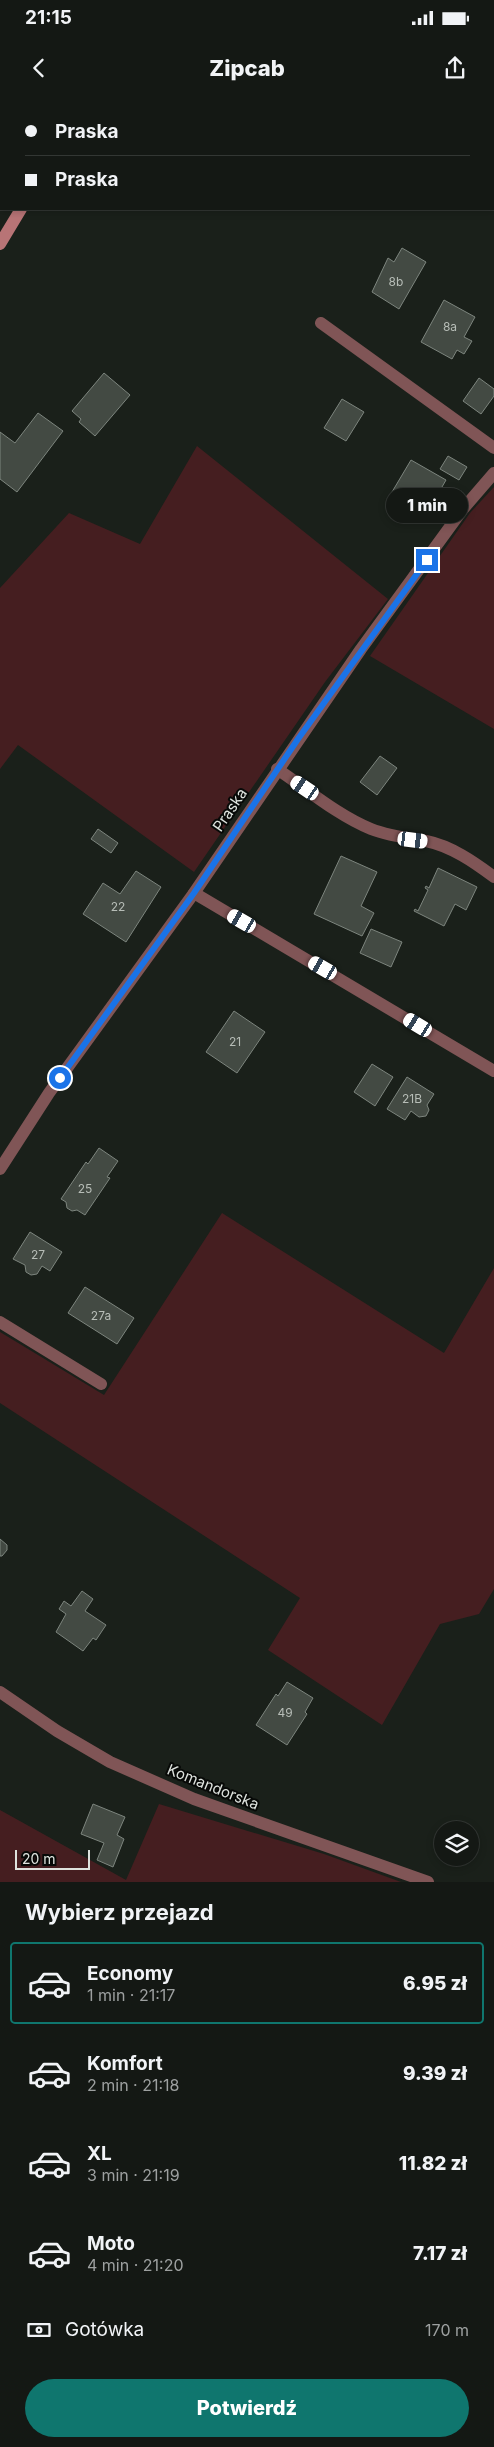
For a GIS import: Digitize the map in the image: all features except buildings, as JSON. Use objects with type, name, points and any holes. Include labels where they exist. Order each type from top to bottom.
[{"type":"street","points":[[0,244],[20,210]]},
{"type":"street","points":[[321,323],[494,448]]},
{"type":"street","name":"Praska","points":[[0,1169],[49,1093],[194,893],[277,769],[463,509],[494,473]]},
{"type":"street","points":[[277,769],[347,816],[370,828],[398,838],[436,844],[457,853],[494,876]]},
{"type":"street","points":[[194,893],[494,1071]]},
{"type":"street","points":[[0,1322],[101,1384]]},
{"type":"street","name":"Komandorska","points":[[0,1692],[58,1731],[110,1762],[194,1799],[428,1882]]},
{"type":"shaded area","points":[[197,446],[388,599],[325,682],[194,872],[18,745],[0,769],[0,588],[69,513],[140,544]]},
{"type":"shaded area","points":[[494,487],[494,729],[370,656],[470,513]]},
{"type":"shaded area","points":[[222,1213],[444,1353],[494,1268],[494,1589],[479,1614],[440,1624],[382,1725],[268,1650],[300,1598],[0,1403],[0,1332],[104,1395]]},
{"type":"shaded area","points":[[159,1804],[324,1854],[401,1882],[0,1882],[0,1810],[126,1880]]},
{"type":"route","points":[[60,1078],[194,893],[277,769],[361,649],[427,560]]}]
